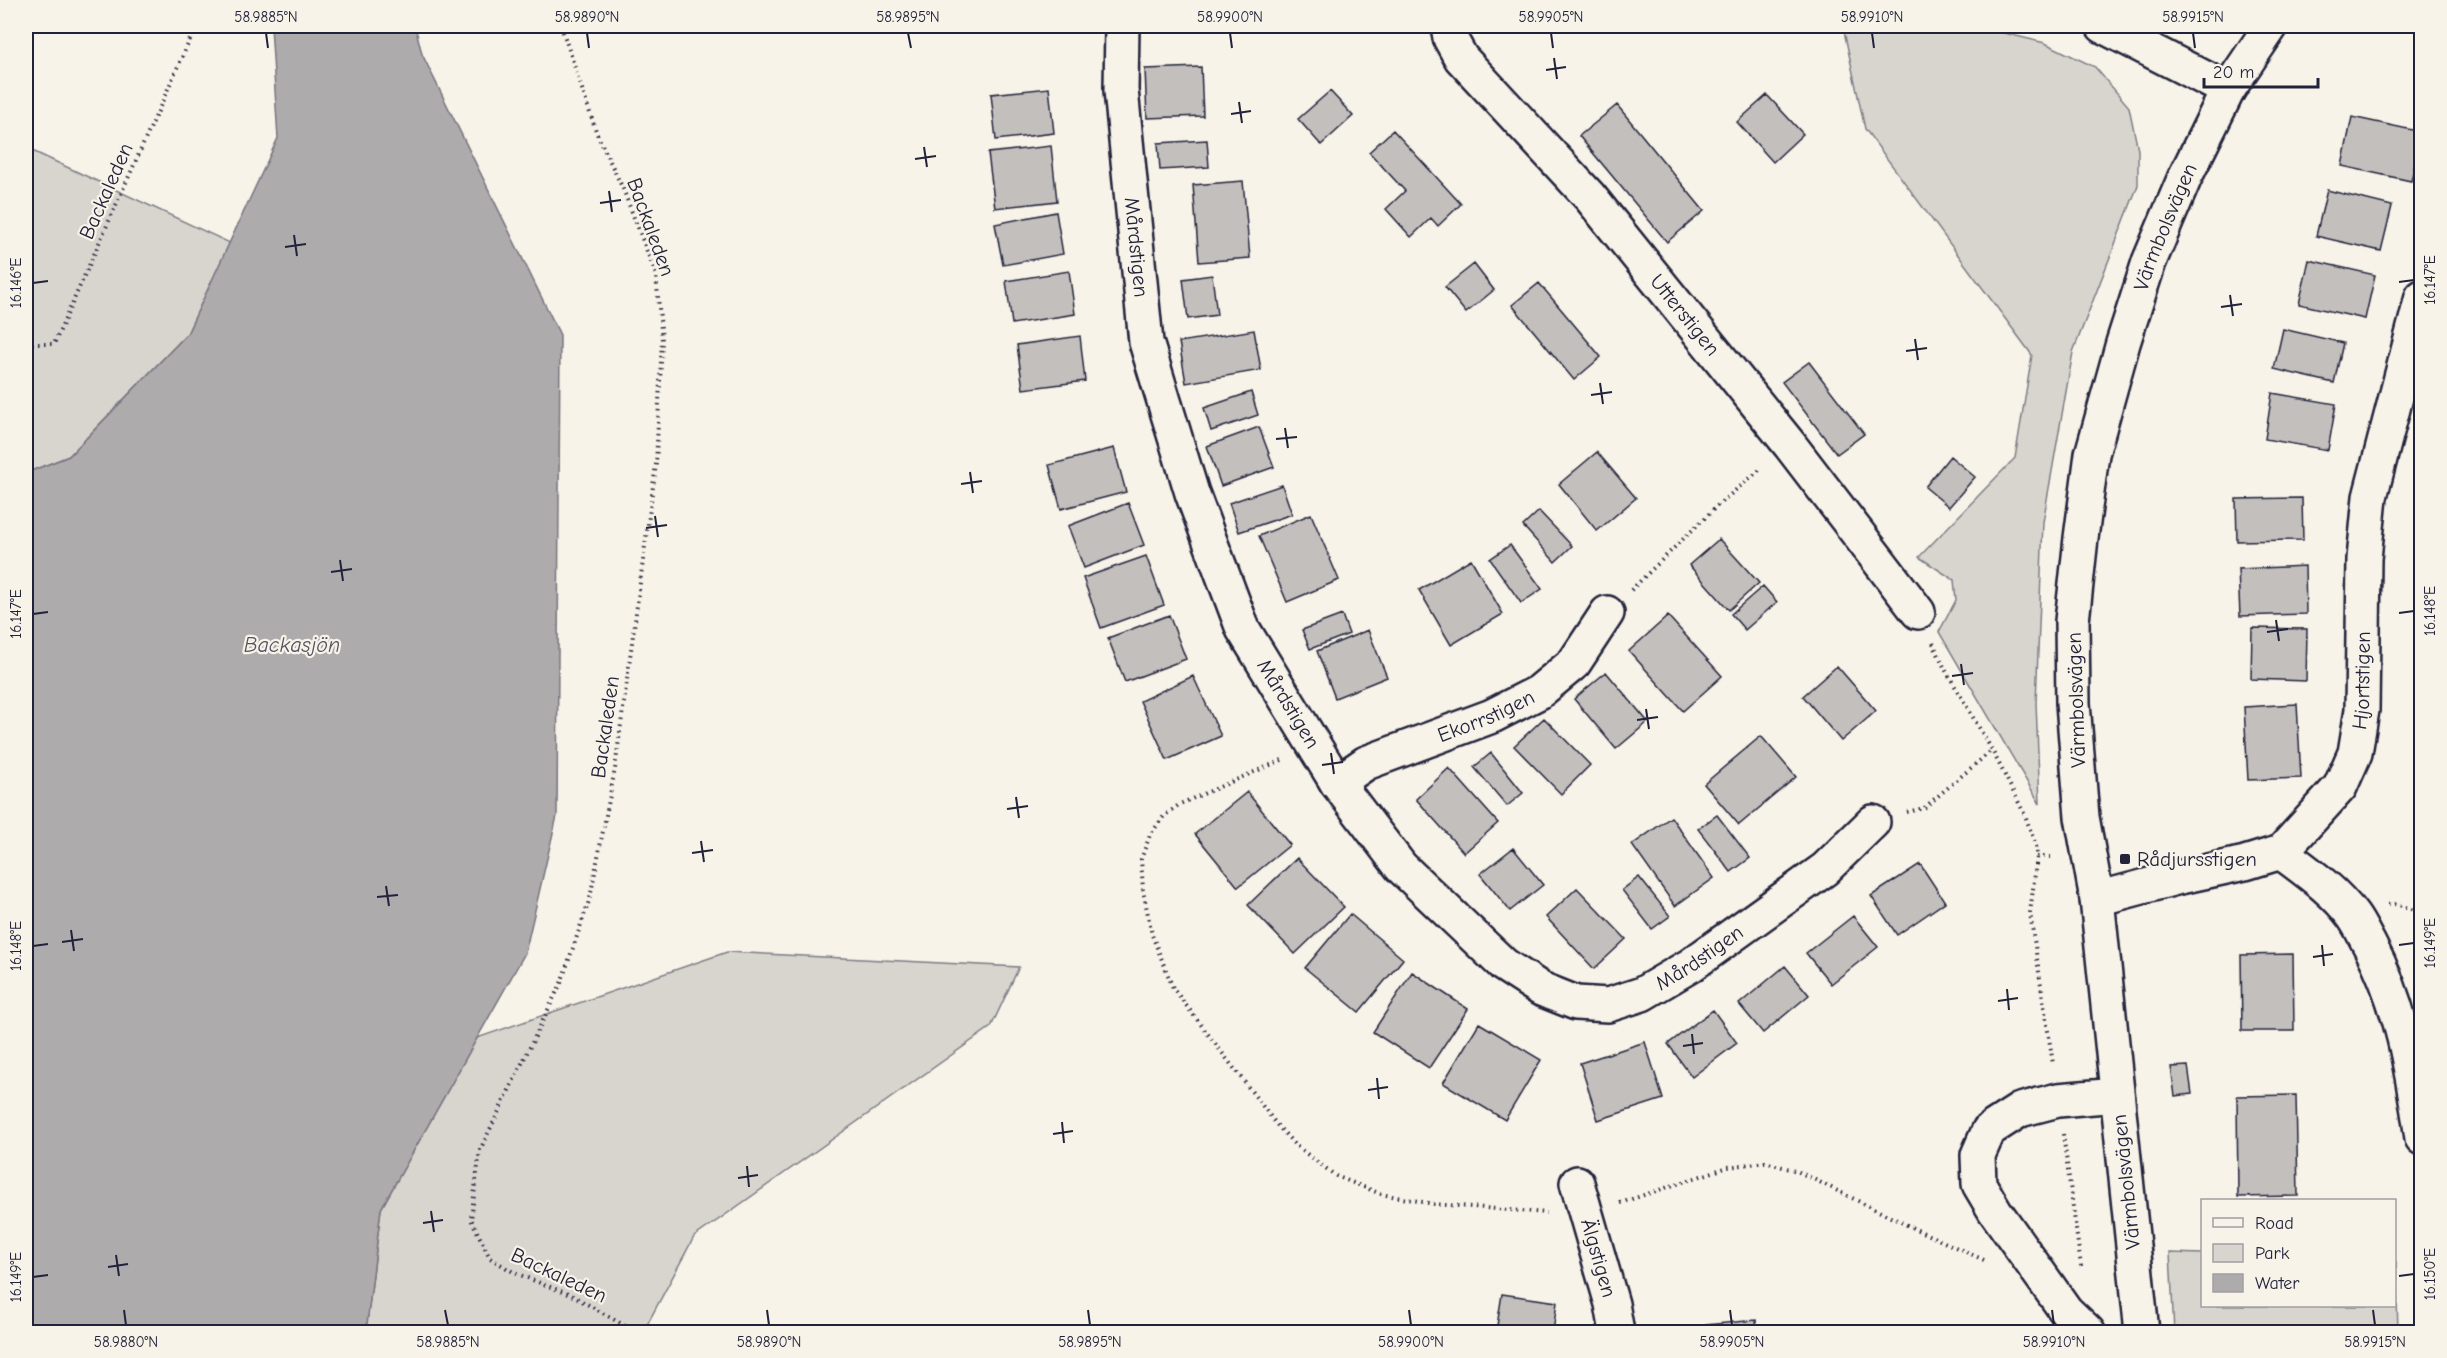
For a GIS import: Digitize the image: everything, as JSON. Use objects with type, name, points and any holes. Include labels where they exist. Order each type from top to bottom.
[{"type":"street","name":"Mårdstigen","points":[[1122,26],[1121,90],[1146,342],[1192,493],[1243,629],[1311,744],[1337,783],[1401,867],[1504,965],[1541,989],[1576,1003],[1608,1005],[1642,994],[1691,965],[1825,869],[1873,822]]},
{"type":"street","name":"Utterstigen","points":[[1448,26],[1450,38],[1461,58],[1590,197],[1790,445],[1918,612]]},
{"type":"street","points":[[2103,26],[2228,90]]},
{"type":"street","name":"Värmbolsvägen","points":[[2142,1332],[2097,899],[2082,817],[2073,702],[2072,621],[2092,454],[2123,343],[2149,262],[2185,177],[2228,90],[2271,26]]},
{"type":"street","name":"Hjortstigen","points":[[2281,852],[2340,787],[2355,753],[2362,710],[2364,559],[2370,497],[2421,297]]},
{"type":"street","name":"Ekorrstigen","points":[[1337,783],[1366,763],[1492,716],[1539,692],[1574,663],[1607,613]]},
{"type":"street","points":[[2097,899],[2281,852],[2326,887],[2353,916],[2379,962],[2403,1029],[2412,1068],[2421,1138]]},
{"type":"street","points":[[2088,1332],[2066,1311],[1995,1210],[1979,1184],[1978,1155],[1989,1130],[2020,1110],[2058,1100],[2117,1095]]},
{"type":"street","name":"Älgstigen","points":[[1581,1196],[1612,1304],[1617,1332]]},
{"type":"path","name":"Backaleden","points":[[26,344],[54,344],[196,26]]},
{"type":"path","name":"Backaleden","points":[[561,26],[597,134],[623,189],[656,275],[662,340],[656,464],[615,769],[590,898],[561,983],[480,1150],[471,1219],[490,1258],[515,1273],[573,1296],[636,1332]]},
{"type":"path","points":[[1607,613],[1719,504],[1790,445]]},
{"type":"path","points":[[1918,612],[1945,669],[1992,750],[2025,815],[2036,846],[2037,857],[2030,913],[2082,1274]]},
{"type":"path","points":[[1311,744],[1279,762],[1180,804],[1164,816],[1150,834],[1141,859],[1143,890],[1152,935],[1173,988],[1276,1125],[1295,1145],[1336,1176],[1381,1194],[1434,1204],[1534,1213],[1581,1196],[1622,1203],[1728,1167],[1765,1162],[1797,1171],[1913,1228],[1999,1266],[2024,1250]]},
{"type":"path","points":[[1873,822],[1924,808],[1992,750]]},
{"type":"green space","points":[[1979,27],[2045,43],[2095,67],[2129,107],[2138,150],[2138,185],[2073,352],[2043,522],[2036,703],[2040,804],[1939,632],[1956,600],[1954,580],[1919,557],[2015,458],[2032,355],[1865,129],[1844,31]]},
{"type":"green space","points":[[26,148],[230,243],[187,334],[69,456],[26,473]]},
{"type":"green space","points":[[727,952],[1019,967],[991,1027],[694,1237],[643,1332],[366,1332],[381,1209],[477,1038]]},
{"type":"green space","points":[[2170,1253],[2201,1254],[2201,1307],[2396,1307],[2396,1261],[2398,1332],[2174,1332]]},
{"type":"water","name":"Backasjön","points":[[271,26],[415,26],[422,54],[560,335],[557,816],[525,953],[381,1209],[366,1332],[26,1332],[26,473],[69,456],[187,334],[278,138]]},
{"type":"building","points":[[1201,67],[1203,116],[1147,118],[1145,69]]},
{"type":"building","points":[[1049,88],[1054,133],[996,140],[991,94]]},
{"type":"building","points":[[1330,91],[1353,116],[1321,145],[1298,119]]},
{"type":"building","points":[[1767,95],[1803,134],[1773,162],[1737,122]]},
{"type":"building","points":[[1617,105],[1704,211],[1667,242],[1579,136]]},
{"type":"building","points":[[2352,117],[2422,132],[2411,181],[2342,166]]},
{"type":"building","points":[[1393,130],[1461,204],[1438,226],[1431,218],[1411,237],[1386,209],[1405,191],[1369,152]]},
{"type":"building","points":[[1207,140],[1209,167],[1160,170],[1158,143]]},
{"type":"building","points":[[1051,146],[1057,201],[995,208],[988,153]]},
{"type":"building","points":[[1243,181],[1250,258],[1199,262],[1193,185]]},
{"type":"building","points":[[2327,190],[2392,206],[2381,251],[2316,236]]},
{"type":"building","points":[[1056,212],[1063,254],[1003,265],[995,224]]},
{"type":"building","points":[[2309,260],[2375,275],[2365,319],[2299,304]]},
{"type":"building","points":[[1474,264],[1494,290],[1466,313],[1445,287]]},
{"type":"building","points":[[1069,271],[1075,314],[1012,324],[1006,281]]},
{"type":"building","points":[[1212,275],[1217,315],[1188,319],[1183,279]]},
{"type":"building","points":[[1539,283],[1601,357],[1574,380],[1512,305]]},
{"type":"building","points":[[2283,329],[2343,343],[2334,383],[2274,369]]},
{"type":"building","points":[[1254,330],[1261,370],[1186,383],[1179,342]]},
{"type":"building","points":[[1080,336],[1085,381],[1023,389],[1017,345]]},
{"type":"building","points":[[1809,362],[1864,434],[1837,454],[1782,382]]},
{"type":"building","points":[[1251,392],[1258,415],[1211,431],[1204,408]]},
{"type":"building","points":[[2272,393],[2336,404],[2328,450],[2265,439]]},
{"type":"building","points":[[1259,427],[1274,467],[1221,486],[1207,446]]},
{"type":"building","points":[[1114,448],[1126,492],[1061,509],[1049,465]]},
{"type":"building","points":[[1597,452],[1636,498],[1597,531],[1559,484]]},
{"type":"building","points":[[1950,456],[1975,477],[1949,507],[1925,487]]},
{"type":"building","points":[[1282,485],[1292,514],[1239,532],[1229,503]]},
{"type":"building","points":[[2302,498],[2303,540],[2237,541],[2236,499]]},
{"type":"building","points":[[1128,503],[1144,545],[1084,568],[1068,526]]},
{"type":"building","points":[[1539,511],[1572,546],[1555,562],[1523,526]]},
{"type":"building","points":[[1311,514],[1339,580],[1287,602],[1259,536]]},
{"type":"building","points":[[1719,539],[1759,583],[1729,610],[1689,565]]},
{"type":"building","points":[[1510,545],[1542,589],[1521,603],[1490,559]]},
{"type":"building","points":[[1146,556],[1164,605],[1101,628],[1083,578]]},
{"type":"building","points":[[1471,559],[1503,614],[1451,645],[1419,590]]},
{"type":"building","points":[[2305,566],[2306,614],[2240,616],[2238,569]]},
{"type":"building","points":[[1763,586],[1777,602],[1745,630],[1731,614]]},
{"type":"building","points":[[1169,615],[1186,659],[1125,682],[1108,638]]},
{"type":"building","points":[[1342,615],[1349,634],[1310,649],[1302,630]]},
{"type":"building","points":[[1668,616],[1722,676],[1683,711],[1629,651]]},
{"type":"building","points":[[2252,628],[2307,629],[2306,681],[2251,679]]},
{"type":"building","points":[[1368,630],[1387,677],[1335,698],[1317,651]]},
{"type":"building","points":[[1837,666],[1876,711],[1841,741],[1803,696]]},
{"type":"building","points":[[1606,672],[1648,722],[1616,749],[1574,699]]},
{"type":"building","points":[[1193,676],[1221,736],[1167,760],[1140,701]]},
{"type":"building","points":[[2297,704],[2301,778],[2248,780],[2244,707]]},
{"type":"building","points":[[1544,718],[1590,765],[1561,794],[1514,746]]},
{"type":"building","points":[[1761,736],[1796,777],[1739,825],[1704,784]]},
{"type":"building","points":[[1491,753],[1523,793],[1507,806],[1474,767]]},
{"type":"building","points":[[1449,768],[1498,823],[1464,853],[1416,799]]},
{"type":"building","points":[[1247,792],[1290,845],[1238,887],[1195,834]]},
{"type":"building","points":[[1717,815],[1750,858],[1731,872],[1698,829]]},
{"type":"building","points":[[1671,817],[1714,878],[1675,906],[1632,845]]},
{"type":"building","points":[[1513,848],[1543,885],[1510,911],[1480,874]]},
{"type":"building","points":[[1297,858],[1344,907],[1295,954],[1248,905]]},
{"type":"building","points":[[1920,864],[1945,902],[1897,935],[1871,896]]},
{"type":"building","points":[[1639,877],[1670,916],[1652,929],[1622,890]]},
{"type":"building","points":[[1577,888],[1626,939],[1594,969],[1546,917]]},
{"type":"building","points":[[1350,914],[1403,959],[1359,1012],[1305,968]]},
{"type":"building","points":[[1853,916],[1878,947],[1831,984],[1806,953]]},
{"type":"building","points":[[2293,954],[2294,1031],[2242,1031],[2241,955]]},
{"type":"building","points":[[1785,966],[1809,995],[1763,1033],[1739,1004]]},
{"type":"building","points":[[1412,972],[1468,1009],[1429,1068],[1373,1032]]},
{"type":"building","points":[[1713,1010],[1737,1043],[1692,1077],[1668,1044]]},
{"type":"building","points":[[1479,1023],[1541,1060],[1505,1120],[1443,1083]]},
{"type":"building","points":[[1645,1042],[1663,1099],[1598,1120],[1580,1063]]},
{"type":"building","points":[[2188,1066],[2192,1094],[2175,1096],[2171,1067]]},
{"type":"building","points":[[2296,1095],[2298,1196],[2238,1197],[2237,1096]]},
{"type":"building","points":[[1502,1294],[1557,1302],[1553,1332],[1496,1332]]},
{"type":"building","points":[[1756,1320],[1757,1332],[1706,1332],[1706,1325]]},
{"type":"place","name":"Rådjursstigen","points":[[2125,859]]}]
